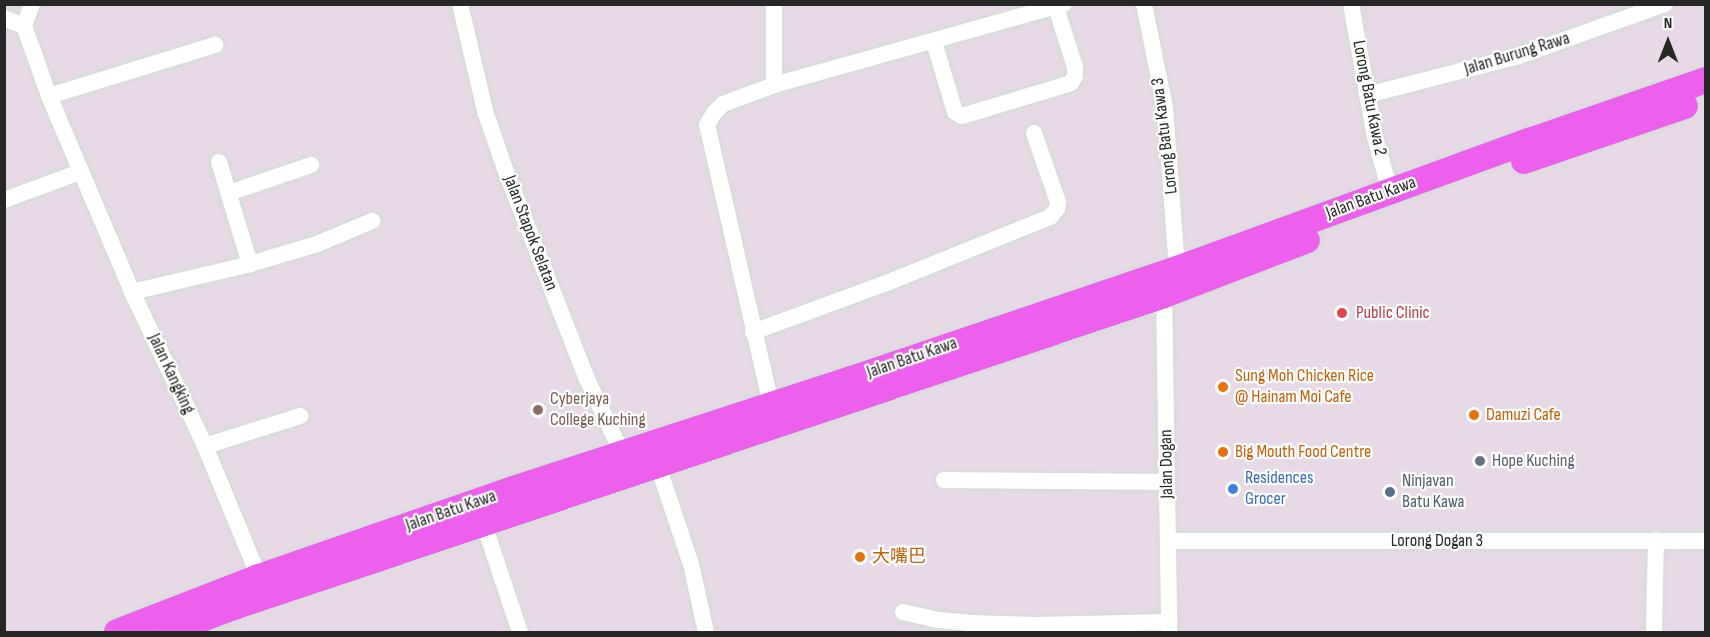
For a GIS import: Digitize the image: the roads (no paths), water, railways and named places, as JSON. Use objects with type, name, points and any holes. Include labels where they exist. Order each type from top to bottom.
[{"type":"highway","name":"Jalan Batu Kawa","points":[[117,633],[260,577],[622,453],[1177,268],[1706,80]]},
{"type":"highway","name":"Jalan Batu Kawa","points":[[169,633],[225,610],[1164,295],[1381,211],[1706,99]]},
{"type":"street","points":[[4,18],[24,26],[32,4]]},
{"type":"street","name":"Jalan Stapok Selatan","points":[[460,4],[485,111],[505,169],[586,377],[622,453]]},
{"type":"street","points":[[774,4],[774,85]]},
{"type":"street","points":[[1001,4],[1006,21]]},
{"type":"street","name":"Lorong Batu Kawa 3","points":[[1144,4],[1165,108],[1177,268]]},
{"type":"street","name":"Lorong Batu Kawa 2","points":[[1351,4],[1375,136],[1390,191]]},
{"type":"street","name":"Jalan Burung Rawa","points":[[1367,95],[1519,56],[1665,4]]},
{"type":"street","points":[[771,404],[707,125],[723,104],[774,85],[1060,6],[1075,67],[1075,76],[1071,83],[962,116],[956,112],[934,42]]},
{"type":"street","name":"Jalan Kangking","points":[[24,26],[80,172],[132,292],[205,446],[260,577]]},
{"type":"street","points":[[49,96],[215,45]]},
{"type":"street","points":[[753,332],[889,282],[1050,217],[1057,209],[1058,202],[1034,133]]},
{"type":"street","points":[[219,162],[250,264]]},
{"type":"street","points":[[229,193],[311,165]]},
{"type":"street","points":[[4,200],[80,172]]},
{"type":"street","points":[[132,292],[250,264],[317,244],[372,221]]},
{"type":"street","name":"Jalan Dogan","points":[[1164,295],[1169,627]]},
{"type":"street","points":[[205,446],[300,416]]},
{"type":"street","points":[[658,466],[691,564],[706,633]]},
{"type":"street","points":[[944,480],[1167,482]]},
{"type":"street","points":[[484,524],[520,633]]},
{"type":"street","points":[[1654,633],[1656,540]]},
{"type":"street","name":"Lorong Dogan 3","points":[[1168,541],[1706,541]]},
{"type":"street","points":[[903,612],[938,620],[1035,629],[1169,627]]},
{"type":"place","name":"Public Clinic","points":[[1342,313]]},
{"type":"place","name":"Sung Moh Chicken Rice @ Hainam Moi Cafe","points":[[1223,387]]},
{"type":"place","name":"Cyberjaya College Kuching","points":[[538,410]]},
{"type":"place","name":"Damuzi Cafe","points":[[1474,415]]},
{"type":"place","name":"Big Mouth Food Centre","points":[[1223,452]]},
{"type":"place","name":"Hope Kuching","points":[[1480,461]]},
{"type":"place","name":"Residences Grocer","points":[[1233,489]]},
{"type":"place","name":"Ninjavan Batu Kawa","points":[[1390,492]]},
{"type":"place","name":"大嘴巴","points":[[860,557]]}]
